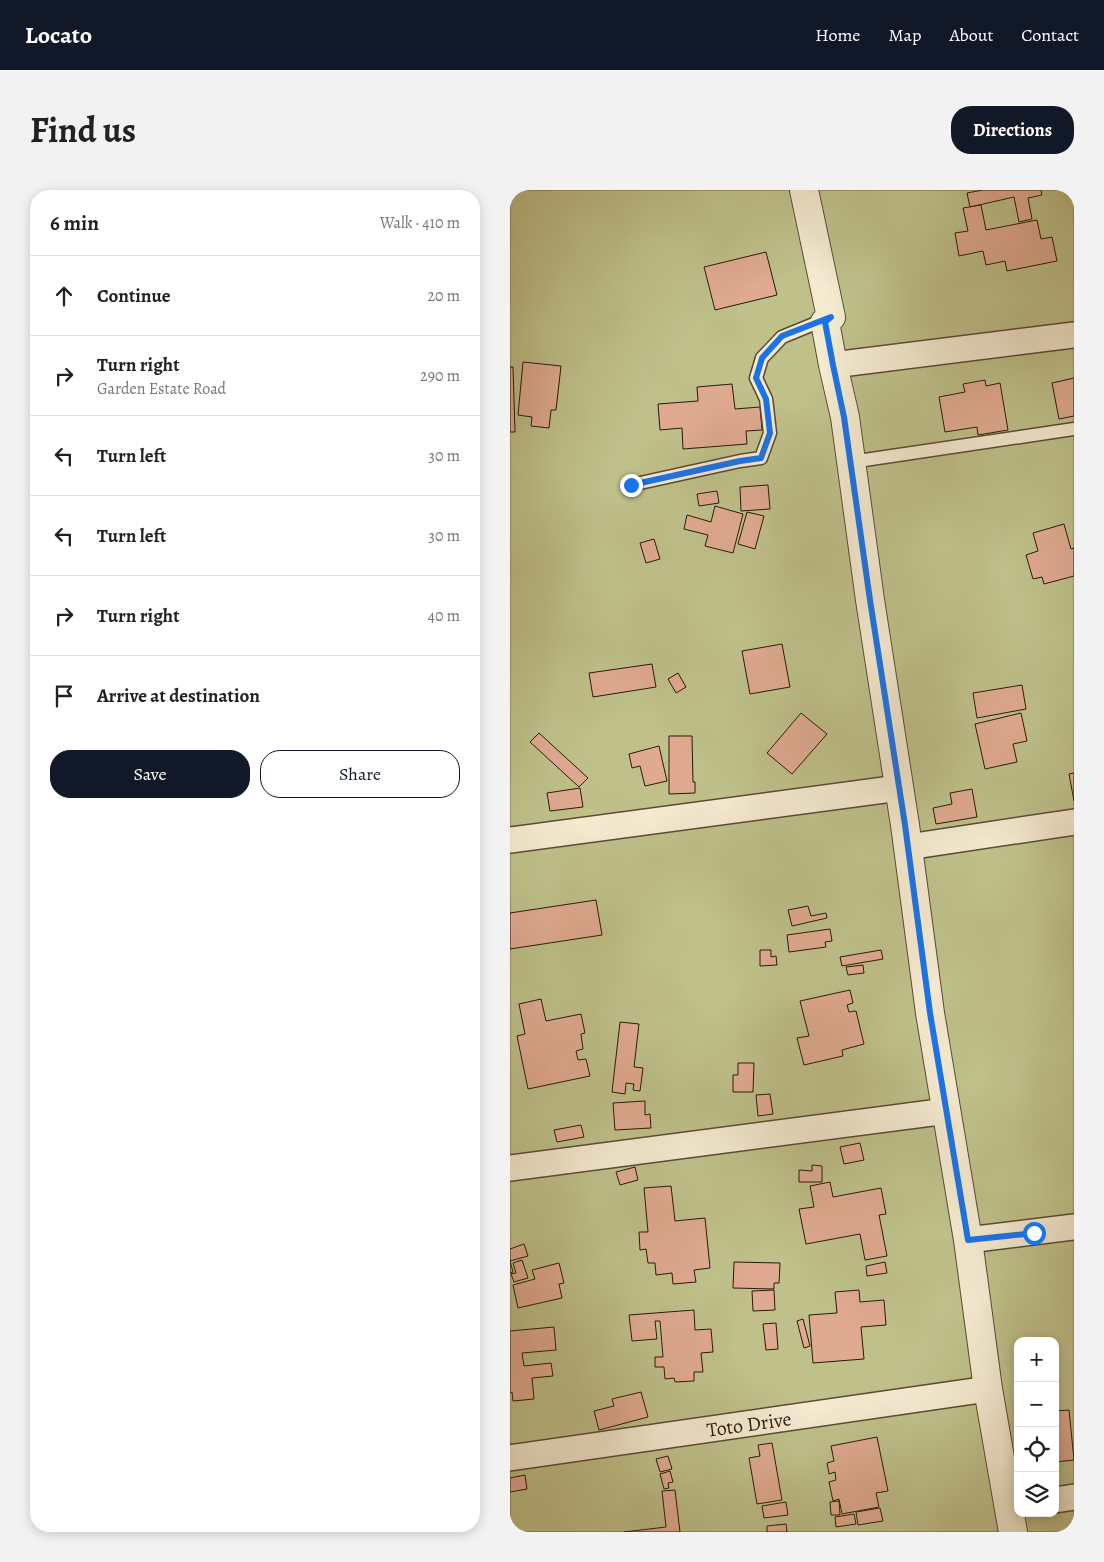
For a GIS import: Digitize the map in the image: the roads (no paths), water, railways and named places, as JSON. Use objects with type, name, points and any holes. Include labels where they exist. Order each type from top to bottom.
[{"type":"street","points":[[804,190],[831,317],[825,322],[851,462],[908,848],[930,1013],[968,1240],[988,1390],[1013,1514]]},
{"type":"street","points":[[833,365],[1074,334]]},
{"type":"street","points":[[510,840],[899,788]]},
{"type":"street","points":[[908,848],[1074,822]]},
{"type":"street","points":[[510,1168],[947,1111]]},
{"type":"street","points":[[968,1240],[1074,1228]]},
{"type":"street","name":"Toto Drive","points":[[510,1458],[988,1390]]},
{"type":"street","points":[[1059,1499],[1074,1497]]},
{"type":"lane","points":[[631,485],[761,458],[770,433],[766,399],[756,378],[762,358],[782,336],[831,317]]},
{"type":"lane","points":[[851,462],[1074,429]]}]
